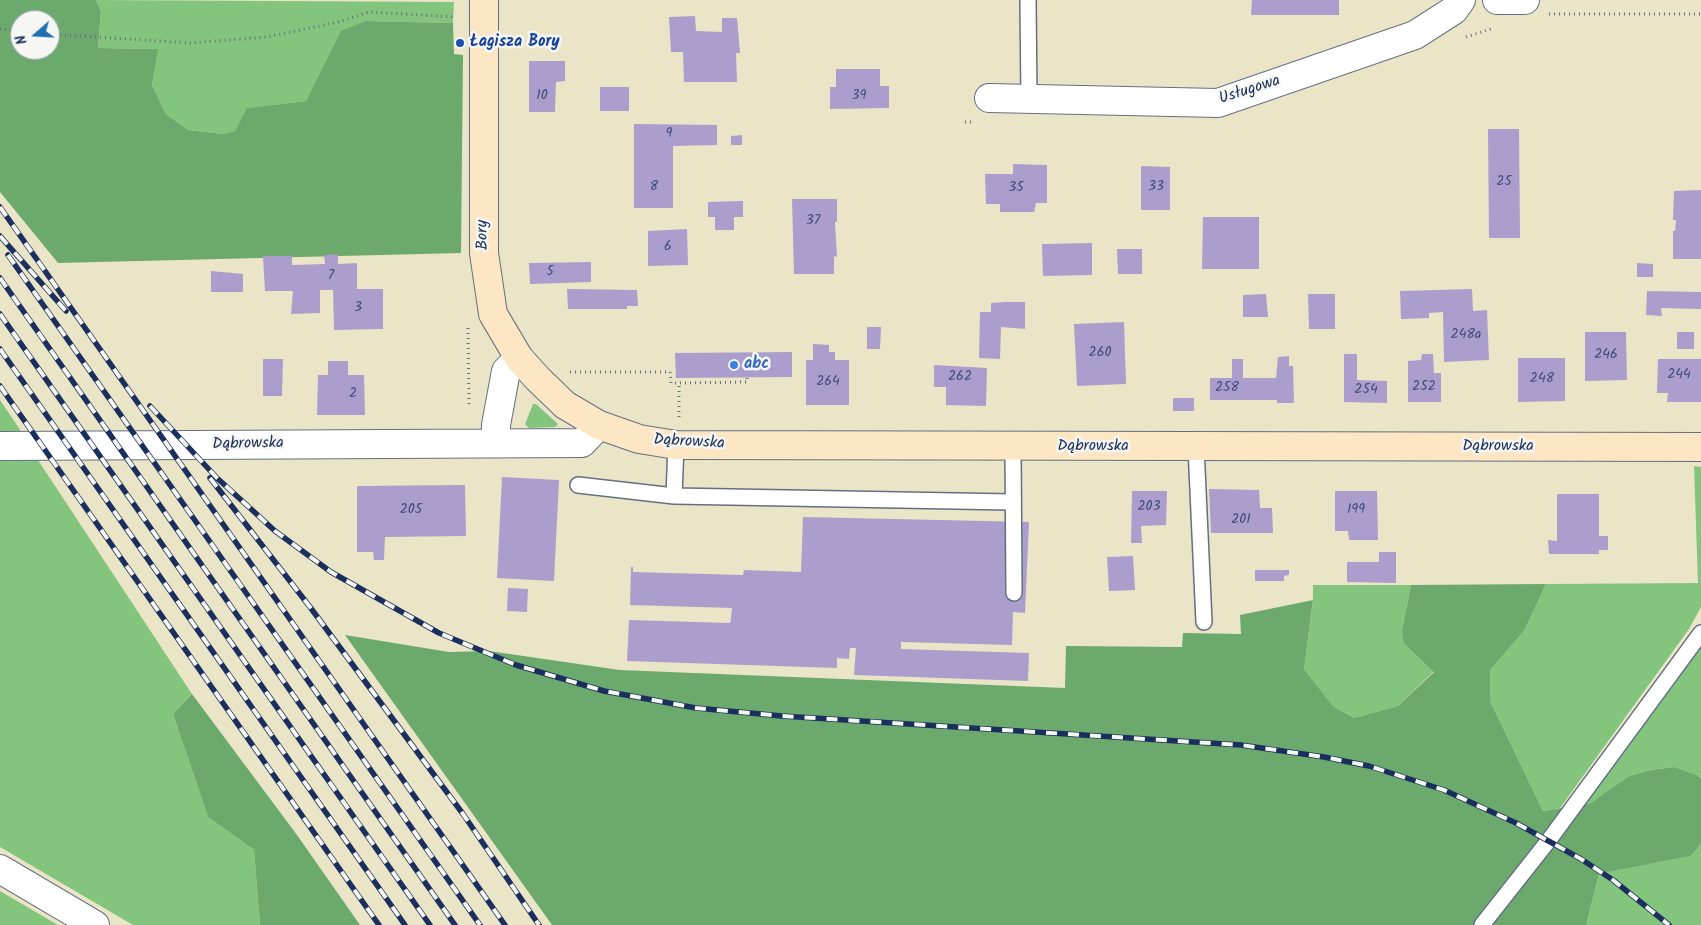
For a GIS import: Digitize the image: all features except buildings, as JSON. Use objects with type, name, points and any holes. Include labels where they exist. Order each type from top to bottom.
[{"type":"street","name":"Usługowa","points":[[989,98],[1218,103],[1415,35],[1454,10],[1460,0]]},
{"type":"street","name":"Bory","points":[[484,9],[484,253],[493,314],[519,358],[565,405],[599,425]]},
{"type":"street","points":[[496,442],[496,425],[506,371],[519,358]]},
{"type":"street","name":"Dąbrowska","points":[[0,446],[168,447],[496,442],[582,443],[599,425],[639,439],[678,432],[1013,447],[1701,447]]},
{"type":"street","points":[[0,869],[95,925]]},
{"type":"lane","points":[[1028,0],[1029,99]]},
{"type":"lane","points":[[674,496],[678,432]]},
{"type":"lane","points":[[1013,447],[1014,593]]},
{"type":"lane","points":[[1196,447],[1204,622]]},
{"type":"lane","points":[[578,485],[674,496],[1012,502]]},
{"type":"lane","points":[[1482,925],[1555,832],[1701,633]]},
{"type":"path","points":[[1513,0],[1526,18],[1540,14],[1571,13],[1701,14]]},
{"type":"path","points":[[60,35],[190,43],[267,37],[338,22],[369,12],[484,9]]},
{"type":"path","points":[[563,375],[567,372],[670,372],[671,383],[747,382],[747,378]]},
{"type":"path","points":[[678,432],[679,382]]},
{"type":"green space","points":[[0,0],[96,0],[101,12],[98,48],[158,49],[152,85],[166,114],[188,130],[223,134],[235,131],[247,108],[306,101],[341,31],[366,21],[453,23],[454,54],[463,55],[461,253],[58,263],[0,192]]},
{"type":"green space","points":[[96,0],[454,2],[453,23],[366,21],[315,85],[306,101],[248,108],[235,131],[223,134],[188,130],[166,114],[152,85],[157,49],[98,48],[101,12]]},
{"type":"green space","points":[[0,400],[23,434],[0,434]]},
{"type":"green space","points":[[533,404],[536,404],[558,424],[555,427],[529,428],[525,424]]},
{"type":"green space","points":[[38,460],[192,694],[173,714],[208,817],[254,850],[260,925],[133,925],[0,847],[0,461]]},
{"type":"green space","points":[[1694,466],[1701,467],[1701,607],[1689,629],[1560,808],[1543,811],[1490,701],[1490,670],[1524,631],[1546,584],[1698,583]]},
{"type":"green space","points":[[1546,584],[1524,631],[1490,670],[1490,701],[1543,811],[1591,803],[1629,776],[1651,770],[1674,767],[1697,775],[1701,779],[1701,844],[1691,856],[1599,874],[1586,925],[552,925],[345,635],[449,652],[489,651],[620,670],[1065,688],[1066,646],[1182,647],[1183,633],[1241,634],[1240,615],[1313,600],[1304,669],[1333,706],[1354,718],[1398,706],[1434,672],[1404,643],[1402,630],[1411,585]]},
{"type":"green space","points":[[1313,585],[1411,585],[1402,630],[1434,671],[1398,706],[1354,718],[1333,706],[1304,669],[1313,601]]},
{"type":"green space","points":[[1701,645],[1701,779],[1697,775],[1674,767],[1651,770],[1629,776],[1592,803],[1584,804]]},
{"type":"green space","points":[[192,694],[297,835],[360,925],[260,925],[254,850],[208,817],[173,714]]},
{"type":"green space","points":[[1701,844],[1701,925],[1586,925],[1599,874],[1691,856]]},
{"type":"green space","points":[[0,891],[58,925],[0,925]]},
{"type":"railway","points":[[0,207],[505,925]]},
{"type":"railway","points":[[0,236],[66,311]]},
{"type":"railway","points":[[8,255],[480,925]]},
{"type":"railway","points":[[0,278],[455,925]]},
{"type":"railway","points":[[0,314],[430,925]]},
{"type":"railway","points":[[0,349],[405,925]]},
{"type":"railway","points":[[0,386],[379,925]]},
{"type":"railway","points":[[150,406],[217,478],[275,531],[331,572],[439,633],[516,665],[604,691],[696,708],[782,716],[1241,745],[1324,757],[1369,766],[1444,790],[1516,823],[1581,859],[1613,880],[1669,925]]},
{"type":"railway","points":[[210,478],[310,607],[463,814],[539,925]]},
{"type":"place","name":"Łagisza Bory","points":[[460,43]]},
{"type":"place","name":"abc","points":[[734,365]]}]
